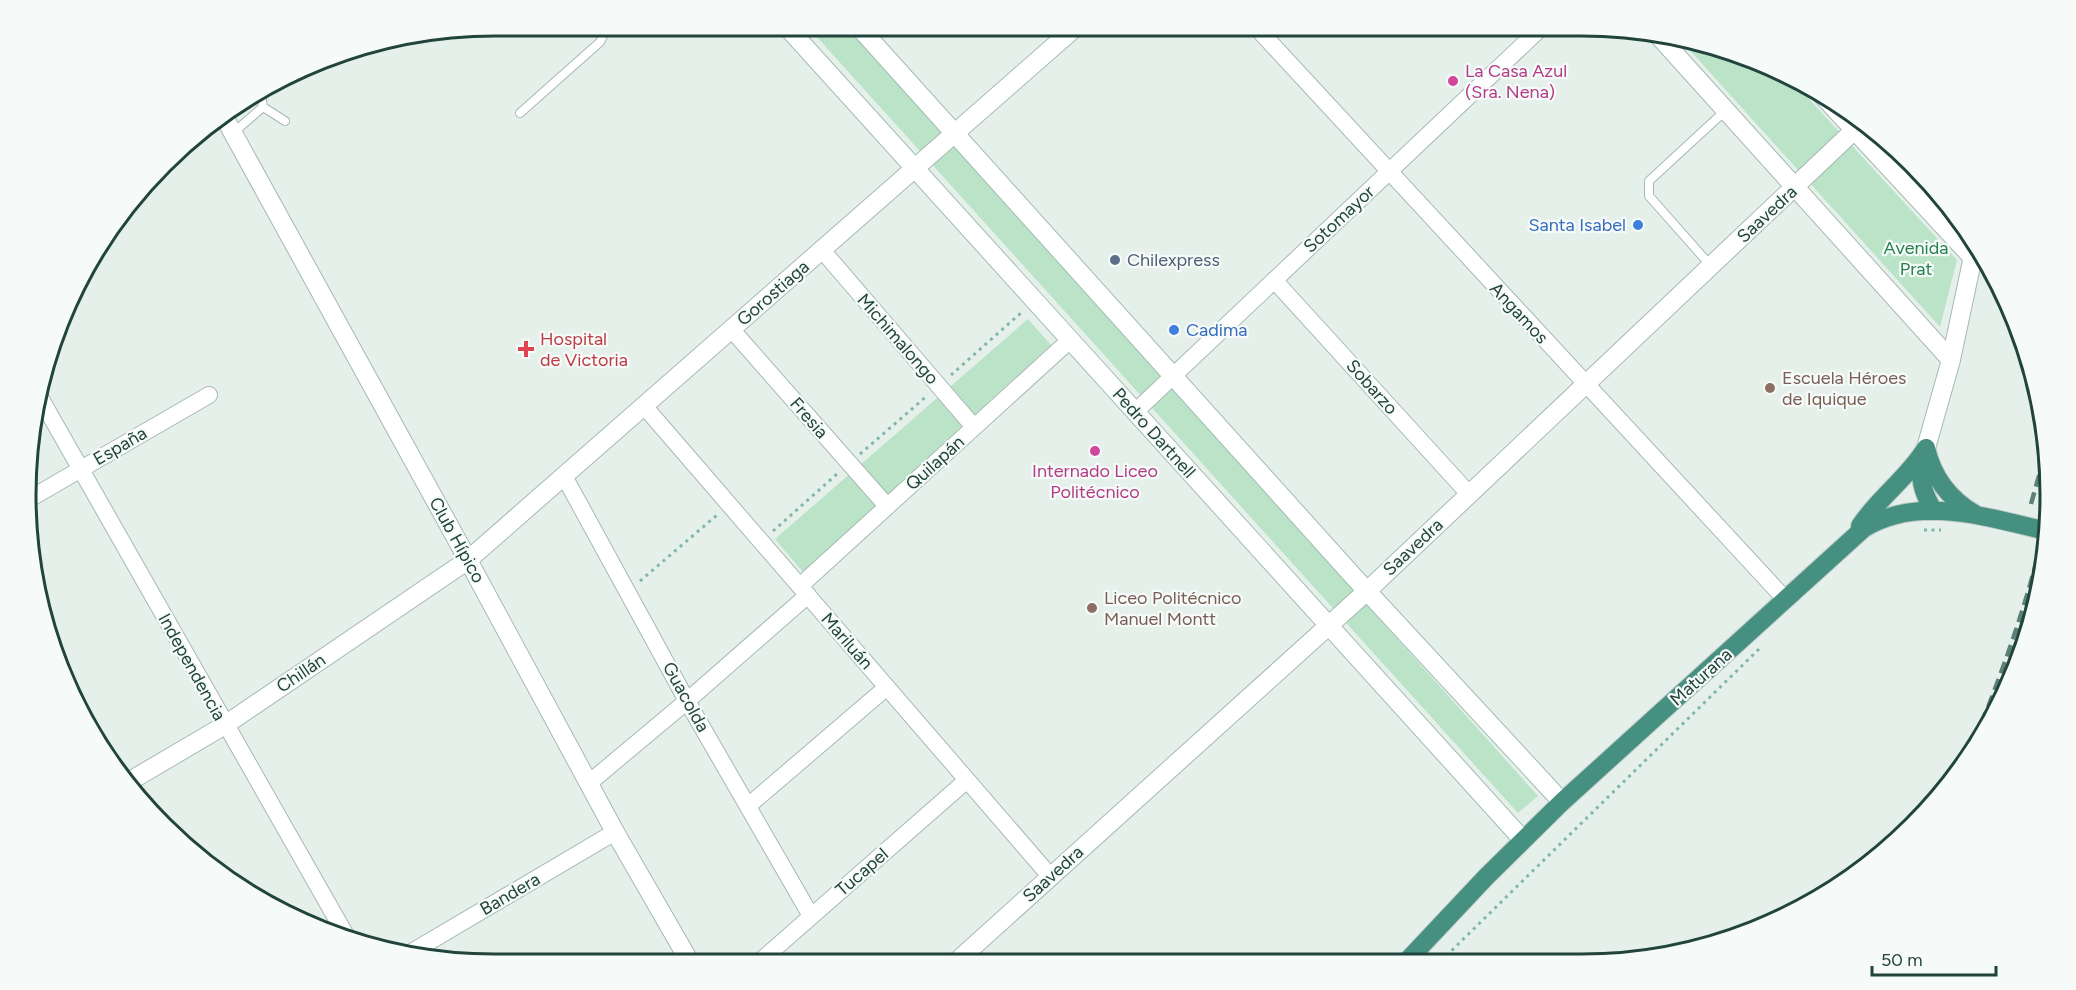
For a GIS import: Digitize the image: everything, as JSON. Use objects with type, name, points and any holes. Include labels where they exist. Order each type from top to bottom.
[{"type":"highway","points":[[1926,448],[1920,478],[1924,494],[1934,511]]},
{"type":"highway","points":[[1926,448],[1929,461],[1941,484],[1957,502],[1978,516]]},
{"type":"highway","points":[[1852,537],[1873,510],[1910,471],[1926,448]]},
{"type":"highway","name":"Maturana","points":[[1413,954],[1443,921],[1562,802],[1852,537],[1873,522],[1892,515],[1934,511],[1978,516],[2039,529]]},
{"type":"street","name":"Pedro Dartnell","points":[[795,36],[1523,840]]},
{"type":"street","points":[[867,36],[1367,591],[1562,802]]},
{"type":"street","name":"Gorostiaga","points":[[468,560],[1066,36]]},
{"type":"street","name":"Angamos","points":[[1264,36],[1785,599]]},
{"type":"street","name":"Sotomayor","points":[[1135,412],[1532,36]]},
{"type":"street","points":[[1666,44],[1951,360]]},
{"type":"street","name":"Club Hípico","points":[[227,123],[615,832],[685,954]]},
{"type":"street","name":"Saavedra","points":[[965,954],[1367,591],[1857,128]]},
{"type":"street","points":[[1874,142],[1956,230]]},
{"type":"street","name":"Michimalongo","points":[[822,250],[974,427]]},
{"type":"street","points":[[1926,448],[1951,360],[1973,256]]},
{"type":"street","name":"Sobarzo","points":[[1274,280],[1469,494]]},
{"type":"street","name":"Fresia","points":[[732,330],[887,506]]},
{"type":"street","name":"Quilapán","points":[[589,783],[687,701],[804,590],[887,506],[1070,340]]},
{"type":"street","name":"España","points":[[36,496],[209,395]]},
{"type":"street","name":"Independencia","points":[[45,406],[342,928]]},
{"type":"street","name":"Mariluán","points":[[644,406],[1050,876]]},
{"type":"street","name":"Guacolda","points":[[564,476],[687,701],[812,916]]},
{"type":"street","name":"Chillán","points":[[134,778],[225,725],[468,560]]},
{"type":"street","points":[[748,806],[887,687]]},
{"type":"street","name":"Tucapel","points":[[768,954],[967,780]]},
{"type":"street","name":"Bandera","points":[[420,947],[615,832]]},
{"type":"lane","points":[[520,113],[600,42],[603,36]]},
{"type":"lane","points":[[262,99],[263,107],[285,120]]},
{"type":"lane","points":[[233,133],[263,107]]},
{"type":"lane","points":[[1711,266],[1649,196],[1649,181],[1726,110]]},
{"type":"path","points":[[761,541],[1035,301]]},
{"type":"path","points":[[627,592],[729,504]]},
{"type":"path","points":[[1923,530],[1946,530]]},
{"type":"path","points":[[1448,954],[1766,643]]},
{"type":"green space","points":[[816,36],[857,36],[1538,796],[1518,813]]},
{"type":"green space","name":"Avenida Prat","points":[[1689,49],[1729,60],[1804,94],[1957,260],[1940,327]]},
{"type":"green space","points":[[1028,319],[1051,345],[803,572],[775,539]]},
{"type":"railway","points":[[2031,504],[2039,475]]},
{"type":"railway","points":[[1988,708],[2032,577]]},
{"type":"place","name":"La Casa Azul (Sra. Nena)","points":[[1453,81]]},
{"type":"place","name":"Santa Isabel","points":[[1638,225]]},
{"type":"place","name":"Chilexpress","points":[[1115,260]]},
{"type":"place","name":"Cadima","points":[[1174,330]]},
{"type":"place","name":"Hospital de Victoria","points":[[526,349]]},
{"type":"place","name":"Escuela Héroes de Iquique","points":[[1770,388]]},
{"type":"place","name":"Internado Liceo Politécnico","points":[[1095,451]]},
{"type":"place","name":"Liceo Politécnico Manuel Montt","points":[[1092,608]]}]
